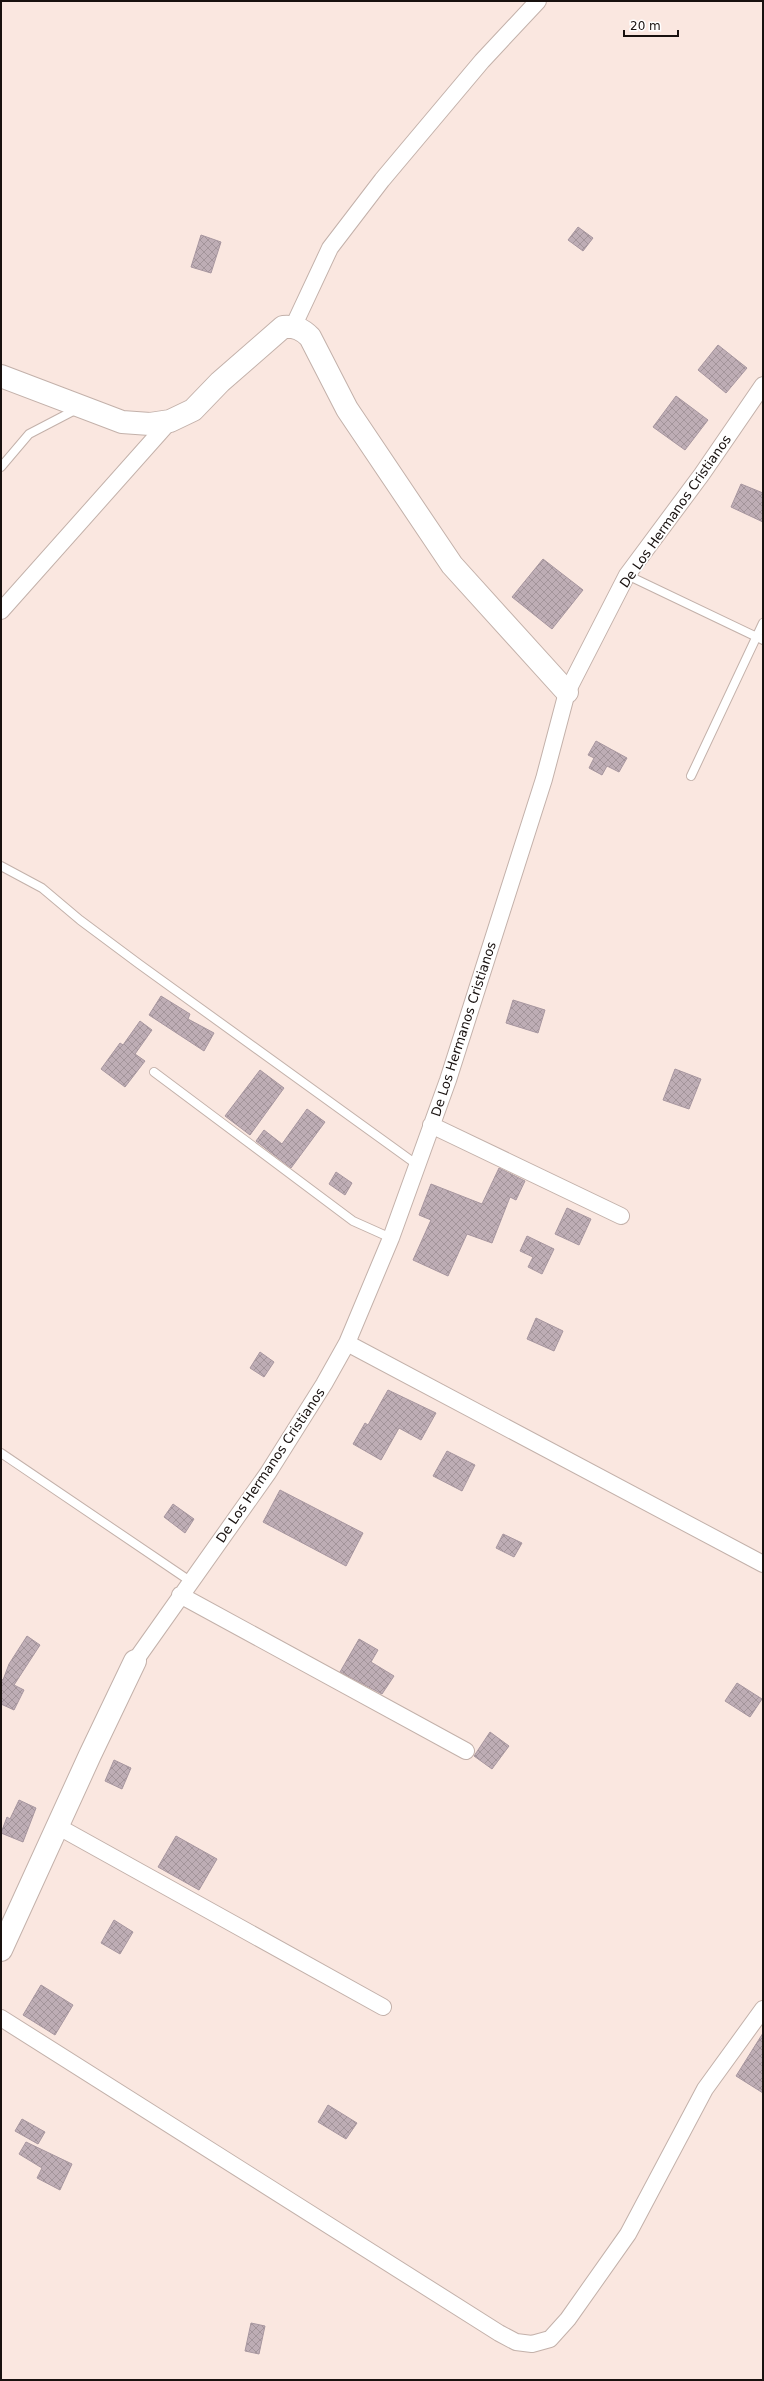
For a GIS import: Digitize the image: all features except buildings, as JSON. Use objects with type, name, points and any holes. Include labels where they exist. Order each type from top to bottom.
[{"type":"street","points":[[293,326],[330,248],[382,180],[467,79],[538,1]]},
{"type":"street","points":[[1,376],[122,422],[150,424],[170,421],[193,410],[220,382],[283,327],[293,326],[303,330],[310,337],[347,409],[452,565],[567,692]]},
{"type":"street","name":"De Los Hermanos Cristianos","points":[[136,1661],[180,1595],[268,1473],[324,1384],[347,1343],[391,1238],[416,1164],[448,1080],[539,794],[567,692],[627,575],[702,474],[763,385]]},
{"type":"street","points":[[1,611],[170,421]]},
{"type":"street","points":[[431,1126],[621,1216]]},
{"type":"street","points":[[347,1343],[763,1564]]},
{"type":"street","points":[[180,1595],[466,1751]]},
{"type":"street","points":[[1,1950],[57,1826],[136,1661]]},
{"type":"street","points":[[57,1826],[384,2007]]},
{"type":"street","points":[[1,2018],[498,2333],[516,2342],[532,2344],[550,2339],[568,2319],[628,2234],[705,2089],[763,2009]]},
{"type":"lane","points":[[1,466],[29,434],[82,407]]},
{"type":"lane","points":[[627,575],[760,639]]},
{"type":"lane","points":[[691,776],[760,639],[763,623]]},
{"type":"lane","points":[[1,866],[42,888],[80,920],[416,1164]]},
{"type":"lane","points":[[154,1072],[353,1221],[391,1238]]},
{"type":"lane","points":[[1,1453],[190,1581]]}]
